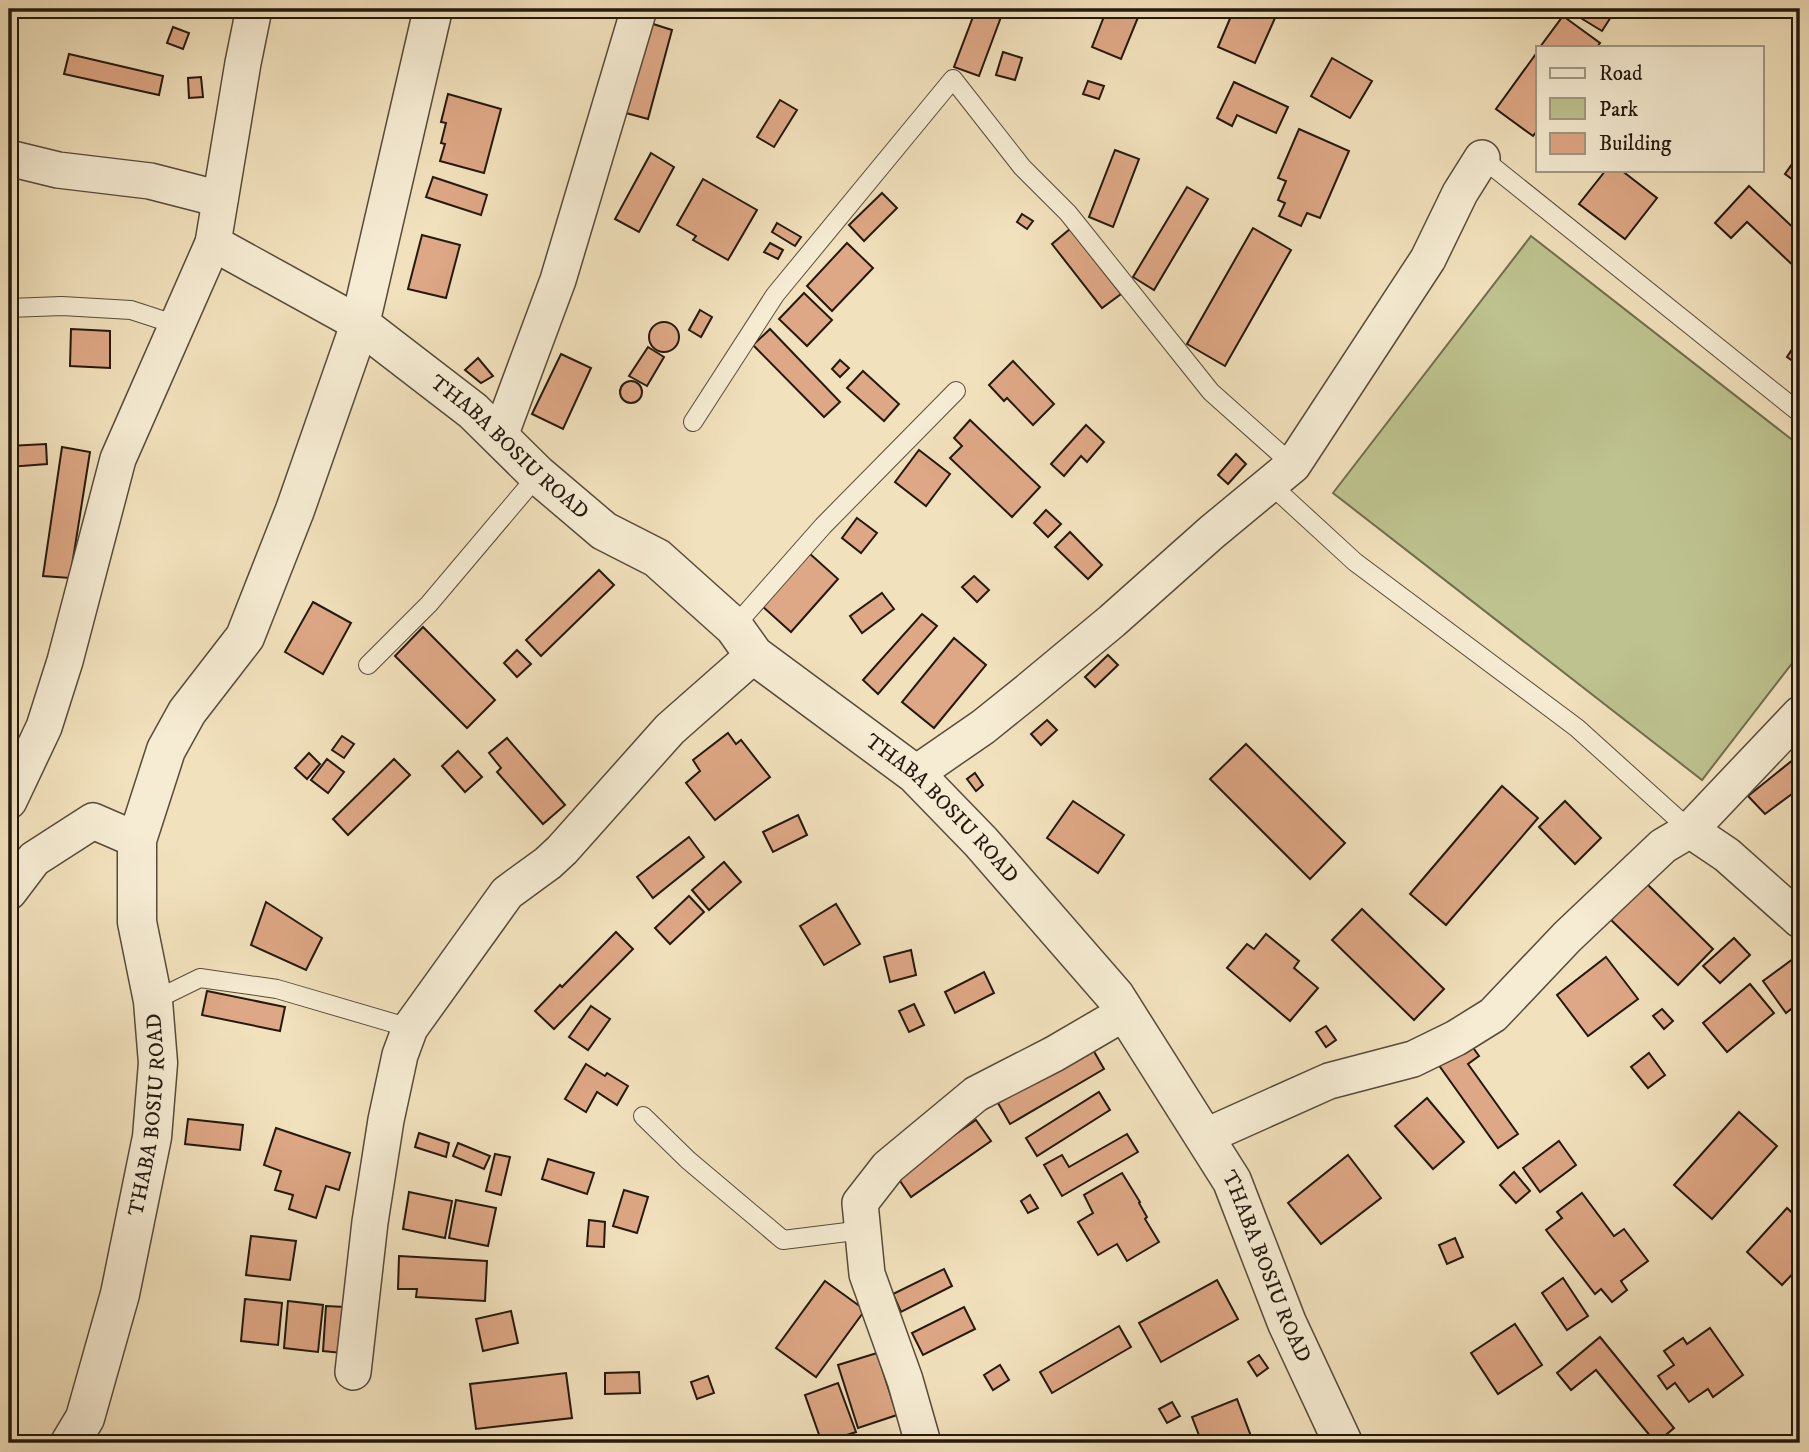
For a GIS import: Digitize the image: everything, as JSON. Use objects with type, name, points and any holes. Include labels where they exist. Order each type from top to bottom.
[{"type":"street","points":[[9,801],[44,727],[65,661],[118,459],[213,243],[254,9]]},
{"type":"street","name":"THABA BOSIU ROAD","points":[[71,1443],[85,1418],[120,1293],[152,1137],[158,1063],[153,1001],[137,922],[137,840],[166,750],[187,712],[245,638],[295,510],[360,324],[433,9]]},
{"type":"street","points":[[500,436],[558,280],[639,9]]},
{"type":"street","points":[[9,158],[58,170],[150,181],[220,200]]},
{"type":"street","points":[[915,774],[983,727],[1029,690],[1281,474],[1428,259],[1460,194],[1482,158]]},
{"type":"street","points":[[213,243],[360,324]]},
{"type":"street","name":"THABA BOSIU ROAD","points":[[360,324],[473,411],[538,475],[604,531],[657,558],[744,641],[915,774],[981,842],[1115,996],[1232,1181],[1287,1323],[1343,1443]]},
{"type":"street","points":[[353,1372],[370,1222],[386,1120],[400,1055],[410,1028],[507,893],[562,850],[744,641]]},
{"type":"street","points":[[1204,1137],[1329,1081],[1413,1059],[1456,1038],[1493,1015],[1567,937],[1648,860],[1663,846],[1690,830],[1800,714]]},
{"type":"street","points":[[9,892],[34,859],[93,821],[137,840]]},
{"type":"street","points":[[1690,830],[1727,855],[1800,920]]},
{"type":"street","points":[[923,1443],[905,1380],[867,1273],[860,1203],[888,1167],[976,1094],[1054,1054],[1126,1012]]},
{"type":"lane","points":[[693,422],[775,295],[953,79],[1022,167],[1068,213],[1211,392],[1355,562],[1577,728],[1690,830]]},
{"type":"lane","points":[[1482,158],[1800,413]]},
{"type":"lane","points":[[9,308],[62,306],[131,310],[177,325]]},
{"type":"lane","points":[[744,641],[822,526],[956,391]]},
{"type":"lane","points":[[368,665],[429,604],[538,475]]},
{"type":"lane","points":[[153,1001],[200,978],[277,989],[410,1028]]},
{"type":"lane","points":[[643,1116],[688,1160],[783,1240],[863,1230]]},
{"type":"green space","points":[[1531,236],[1800,446],[1800,653],[1702,780],[1333,493]]},
{"type":"building","points":[[976,9],[1004,9],[979,76],[954,67]]},
{"type":"building","points":[[1107,9],[1125,9],[1139,15],[1121,59],[1092,47]]},
{"type":"building","points":[[1234,9],[1279,9],[1255,63],[1218,47]]},
{"type":"building","points":[[1566,9],[1616,9],[1602,31]]},
{"type":"building","points":[[1563,16],[1600,43],[1598,46],[1541,46]]},
{"type":"building","points":[[650,23],[672,30],[648,119],[626,113]]},
{"type":"building","points":[[173,27],[189,33],[183,49],[167,43]]},
{"type":"building","points":[[1003,52],[1022,58],[1015,80],[996,75]]},
{"type":"building","points":[[69,54],[163,76],[159,95],[64,74]]},
{"type":"building","points":[[1536,54],[1536,132],[1533,136],[1496,109]]},
{"type":"building","points":[[1332,58],[1372,81],[1350,118],[1311,96]]},
{"type":"building","points":[[201,77],[203,97],[189,98],[188,78]]},
{"type":"building","points":[[1088,81],[1104,86],[1099,99],[1083,94]]},
{"type":"building","points":[[1234,82],[1288,107],[1276,133],[1237,115],[1232,126],[1217,118]]},
{"type":"building","points":[[448,94],[501,109],[484,173],[440,161],[445,144],[441,143],[446,123],[441,122]]},
{"type":"building","points":[[780,100],[797,110],[774,147],[757,137]]},
{"type":"building","points":[[1299,129],[1349,151],[1320,218],[1307,213],[1301,226],[1279,216],[1285,203],[1278,200],[1286,181],[1278,178]]},
{"type":"building","points":[[1115,150],[1139,159],[1113,227],[1089,217]]},
{"type":"building","points":[[651,153],[674,167],[639,232],[615,219]]},
{"type":"building","points":[[1800,155],[1800,185],[1785,174]]},
{"type":"building","points":[[1604,172],[1624,172],[1657,198],[1625,239],[1579,204]]},
{"type":"building","points":[[433,177],[487,195],[481,215],[426,197]]},
{"type":"building","points":[[703,179],[757,210],[728,260],[693,240],[696,236],[677,225]]},
{"type":"building","points":[[1749,186],[1800,234],[1800,272],[1747,222],[1731,238],[1715,223]]},
{"type":"building","points":[[1187,187],[1208,199],[1154,290],[1133,277]]},
{"type":"building","points":[[882,193],[897,208],[864,241],[849,225]]},
{"type":"building","points":[[1022,214],[1033,221],[1027,229],[1017,222]]},
{"type":"building","points":[[777,223],[801,237],[795,246],[772,232]]},
{"type":"building","points":[[1253,228],[1291,250],[1225,366],[1187,344]]},
{"type":"building","points":[[1070,229],[1121,294],[1102,308],[1052,244]]},
{"type":"building","points":[[422,235],[460,245],[446,298],[408,289]]},
{"type":"building","points":[[770,243],[783,250],[778,259],[764,252]]},
{"type":"building","points":[[847,243],[873,268],[832,311],[807,286]]},
{"type":"building","points":[[804,293],[832,320],[807,346],[779,319]]},
{"type":"building","points":[[700,310],[712,317],[701,337],[689,330]]},
{"type":"building","points":[[664,322],[675,326],[679,337],[675,348],[664,352],[653,348],[649,337],[653,326]]},
{"type":"building","points":[[9,324],[16,324],[17,346],[9,346]]},
{"type":"building","points":[[71,329],[110,331],[110,368],[70,366]]},
{"type":"building","points":[[770,329],[840,402],[824,417],[753,345]]},
{"type":"building","points":[[1800,337],[1800,366],[1787,357]]},
{"type":"building","points":[[648,347],[664,357],[647,386],[629,376]]},
{"type":"building","points":[[561,354],[591,368],[563,429],[532,414]]},
{"type":"building","points":[[478,358],[493,376],[481,383],[465,370]]},
{"type":"building","points":[[840,360],[849,368],[840,377],[832,369]]},
{"type":"building","points":[[1013,361],[1054,404],[1033,425],[1007,398],[1004,401],[989,385]]},
{"type":"building","points":[[863,371],[899,404],[884,421],[847,388]]},
{"type":"building","points":[[631,381],[639,384],[642,392],[639,400],[631,403],[623,400],[620,392],[623,384]]},
{"type":"building","points":[[970,420],[1040,487],[1012,517],[950,458],[962,446],[954,438]]},
{"type":"building","points":[[1086,425],[1104,442],[1087,462],[1081,456],[1064,476],[1051,464]]},
{"type":"building","points":[[46,444],[47,464],[9,467],[9,446]]},
{"type":"building","points":[[62,447],[90,452],[70,578],[43,576]]},
{"type":"building","points":[[919,450],[950,474],[926,506],[895,482]]},
{"type":"building","points":[[1236,454],[1246,464],[1228,484],[1218,475]]},
{"type":"building","points":[[1046,510],[1061,524],[1048,537],[1034,523]]},
{"type":"building","points":[[857,518],[877,533],[861,553],[842,538]]},
{"type":"building","points":[[1070,532],[1102,565],[1088,579],[1055,547]]},
{"type":"building","points":[[809,553],[838,579],[791,632],[762,606]]},
{"type":"building","points":[[599,570],[614,585],[541,656],[526,640]]},
{"type":"building","points":[[974,576],[989,590],[977,602],[962,587]]},
{"type":"building","points":[[882,593],[894,609],[862,633],[850,616]]},
{"type":"building","points":[[313,602],[351,623],[323,674],[285,652]]},
{"type":"building","points":[[922,614],[937,626],[878,694],[863,680]]},
{"type":"building","points":[[423,627],[495,700],[467,728],[395,656]]},
{"type":"building","points":[[954,638],[986,665],[934,728],[902,702]]},
{"type":"building","points":[[517,650],[531,664],[517,677],[504,663]]},
{"type":"building","points":[[1108,655],[1118,665],[1095,687],[1085,677]]},
{"type":"building","points":[[1047,720],[1057,730],[1041,745],[1031,734]]},
{"type":"building","points":[[728,733],[736,744],[741,740],[770,777],[715,820],[686,783],[700,771],[693,760]]},
{"type":"building","points":[[342,736],[354,744],[344,758],[332,750]]},
{"type":"building","points":[[507,738],[565,805],[543,824],[497,772],[501,768],[489,753]]},
{"type":"building","points":[[1246,744],[1345,843],[1310,879],[1210,779]]},
{"type":"building","points":[[458,751],[482,777],[465,792],[442,766]]},
{"type":"building","points":[[309,753],[320,764],[307,779],[295,768]]},
{"type":"building","points":[[1799,755],[1800,788],[1765,814],[1748,796]]},
{"type":"building","points":[[327,759],[344,772],[328,793],[311,780]]},
{"type":"building","points":[[394,759],[410,775],[348,835],[333,819]]},
{"type":"building","points":[[975,773],[983,785],[976,791],[967,779]]},
{"type":"building","points":[[1502,786],[1538,818],[1446,925],[1410,894]]},
{"type":"building","points":[[1073,801],[1124,835],[1098,873],[1047,838]]},
{"type":"building","points":[[1565,801],[1601,838],[1575,864],[1539,827]]},
{"type":"building","points":[[798,815],[807,835],[773,852],[763,832]]},
{"type":"building","points":[[689,837],[704,857],[653,898],[637,877]]},
{"type":"building","points":[[724,862],[741,882],[709,910],[692,890]]},
{"type":"building","points":[[1646,883],[1713,949],[1678,985],[1610,919]]},
{"type":"building","points":[[689,896],[704,912],[670,944],[655,928]]},
{"type":"building","points":[[266,902],[322,938],[306,970],[251,945]]},
{"type":"building","points":[[836,904],[860,944],[824,965],[800,926]]},
{"type":"building","points":[[1362,909],[1444,989],[1414,1020],[1332,940]]},
{"type":"building","points":[[616,932],[633,949],[554,1029],[535,1011]]},
{"type":"building","points":[[1266,934],[1299,961],[1294,968],[1318,988],[1290,1021],[1227,968],[1247,944],[1254,949]]},
{"type":"building","points":[[1734,938],[1750,955],[1720,983],[1703,966]]},
{"type":"building","points":[[911,950],[916,975],[890,982],[884,957]]},
{"type":"building","points":[[1606,957],[1638,999],[1588,1036],[1557,995]]},
{"type":"building","points":[[1793,959],[1800,969],[1800,1002],[1786,1013],[1763,981]]},
{"type":"building","points":[[984,972],[994,993],[955,1013],[945,992]]},
{"type":"building","points":[[1750,984],[1774,1013],[1727,1052],[1703,1023]]},
{"type":"building","points":[[207,991],[285,1007],[280,1031],[202,1015]]},
{"type":"building","points":[[914,1004],[924,1025],[909,1032],[899,1011]]},
{"type":"building","points":[[591,1006],[610,1019],[588,1050],[569,1037]]},
{"type":"building","points":[[1662,1009],[1673,1021],[1664,1029],[1653,1016]]},
{"type":"building","points":[[1326,1026],[1336,1040],[1326,1047],[1316,1032]]},
{"type":"building","points":[[1469,1042],[1479,1056],[1468,1064],[1518,1134],[1498,1148],[1438,1064]]},
{"type":"building","points":[[1092,1048],[1104,1069],[1010,1124],[998,1103]]},
{"type":"building","points":[[1649,1053],[1665,1075],[1648,1088],[1631,1067]]},
{"type":"building","points":[[586,1064],[628,1086],[617,1105],[597,1092],[586,1112],[565,1099]]},
{"type":"building","points":[[1099,1092],[1110,1110],[1037,1156],[1026,1138]]},
{"type":"building","points":[[1427,1098],[1464,1142],[1433,1169],[1395,1126]]},
{"type":"building","points":[[1739,1112],[1777,1146],[1712,1219],[1674,1185]]},
{"type":"building","points":[[188,1119],[243,1125],[240,1150],[185,1144]]},
{"type":"building","points":[[976,1120],[991,1141],[911,1197],[896,1175]]},
{"type":"building","points":[[276,1128],[350,1153],[339,1190],[326,1186],[316,1218],[289,1209],[293,1195],[275,1190],[281,1171],[264,1165]]},
{"type":"building","points":[[419,1133],[449,1143],[446,1157],[415,1147]]},
{"type":"building","points":[[1127,1134],[1138,1152],[1062,1196],[1044,1165],[1062,1155],[1069,1167]]},
{"type":"building","points":[[1559,1141],[1576,1165],[1540,1192],[1523,1168]]},
{"type":"building","points":[[458,1143],[490,1156],[484,1169],[453,1156]]},
{"type":"building","points":[[495,1154],[510,1157],[501,1195],[486,1191]]},
{"type":"building","points":[[1348,1155],[1381,1198],[1321,1244],[1288,1203]]},
{"type":"building","points":[[548,1159],[594,1173],[587,1194],[542,1179]]},
{"type":"building","points":[[1514,1172],[1530,1191],[1516,1203],[1500,1185]]},
{"type":"building","points":[[1122,1173],[1140,1202],[1147,1217],[1145,1219],[1159,1242],[1127,1261],[1117,1244],[1098,1255],[1078,1222],[1093,1213],[1084,1195]]},
{"type":"building","points":[[624,1190],[648,1197],[637,1233],[613,1226]]},
{"type":"building","points":[[409,1192],[452,1201],[445,1238],[403,1229]]},
{"type":"building","points":[[1582,1193],[1614,1236],[1624,1229],[1648,1261],[1621,1281],[1627,1290],[1612,1302],[1601,1289],[1595,1294],[1546,1230],[1562,1218],[1557,1212]]},
{"type":"building","points":[[1030,1195],[1038,1208],[1028,1213],[1021,1201]]},
{"type":"building","points":[[456,1200],[496,1208],[488,1246],[449,1238]]},
{"type":"building","points":[[1787,1208],[1800,1220],[1800,1266],[1782,1285],[1747,1252]]},
{"type":"building","points":[[589,1220],[605,1222],[604,1247],[587,1246]]},
{"type":"building","points":[[251,1236],[296,1241],[290,1280],[246,1275]]},
{"type":"building","points":[[1455,1238],[1463,1257],[1447,1264],[1439,1245]]},
{"type":"building","points":[[399,1256],[487,1261],[485,1301],[416,1297],[417,1289],[398,1289]]},
{"type":"building","points":[[944,1269],[952,1286],[901,1312],[893,1294]]},
{"type":"building","points":[[1563,1278],[1588,1316],[1567,1330],[1542,1293]]},
{"type":"building","points":[[1217,1280],[1238,1319],[1161,1362],[1139,1323]]},
{"type":"building","points":[[825,1281],[865,1310],[816,1377],[776,1348]]},
{"type":"building","points":[[245,1299],[282,1303],[278,1345],[241,1341]]},
{"type":"building","points":[[288,1301],[323,1305],[318,1352],[284,1348]]},
{"type":"building","points":[[326,1306],[345,1307],[342,1353],[323,1351]]},
{"type":"building","points":[[964,1307],[975,1329],[923,1355],[912,1333]]},
{"type":"building","points":[[511,1311],[518,1343],[483,1351],[476,1319]]},
{"type":"building","points":[[1515,1324],[1542,1365],[1498,1394],[1471,1353]]},
{"type":"building","points":[[1119,1326],[1131,1347],[1052,1393],[1040,1372]]},
{"type":"building","points":[[1710,1328],[1743,1375],[1713,1397],[1708,1389],[1689,1402],[1675,1383],[1667,1389],[1658,1376],[1674,1365],[1664,1351],[1683,1338],[1687,1344]]},
{"type":"building","points":[[1600,1337],[1674,1428],[1656,1443],[1596,1370],[1571,1390],[1557,1373]]},
{"type":"building","points":[[877,1353],[897,1415],[858,1428],[838,1365]]},
{"type":"building","points":[[1259,1355],[1268,1368],[1257,1376],[1248,1362]]},
{"type":"building","points":[[1000,1365],[1009,1380],[993,1390],[984,1375]]},
{"type":"building","points":[[639,1372],[640,1393],[605,1394],[605,1373]]},
{"type":"building","points":[[566,1373],[572,1418],[476,1429],[470,1384]]},
{"type":"building","points":[[708,1376],[714,1393],[697,1399],[691,1382]]},
{"type":"building","points":[[838,1383],[856,1432],[822,1443],[805,1395]]},
{"type":"building","points":[[1237,1399],[1252,1439],[1242,1443],[1202,1443],[1192,1417]]},
{"type":"building","points":[[1172,1402],[1180,1416],[1167,1423],[1159,1409]]}]
